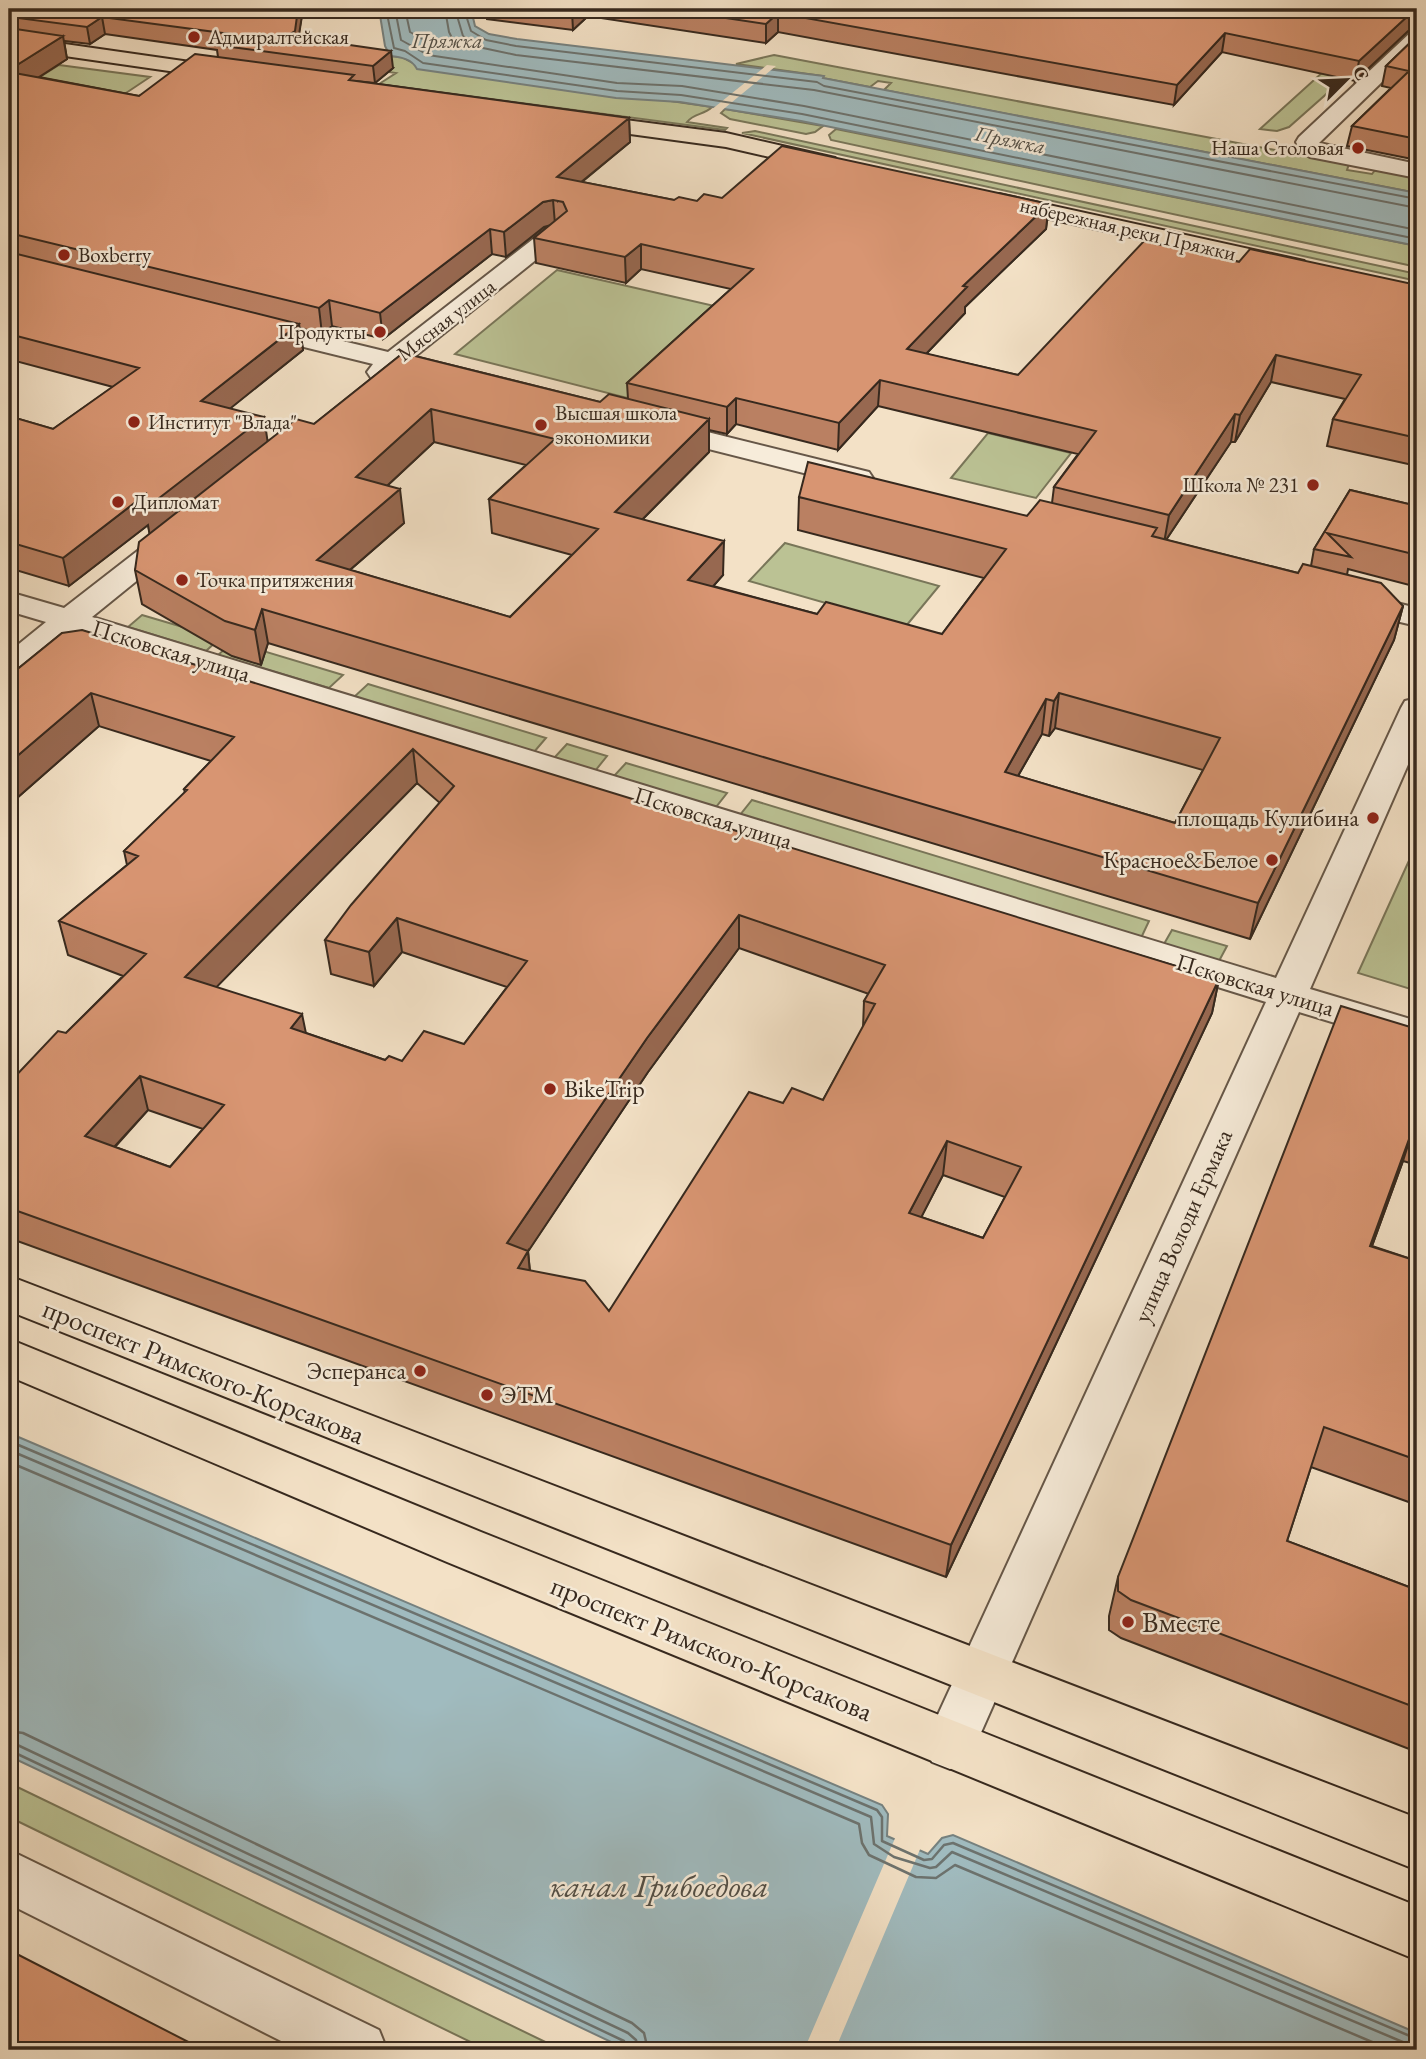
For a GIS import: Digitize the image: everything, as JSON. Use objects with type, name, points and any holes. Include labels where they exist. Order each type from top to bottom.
[{"type":"main road","points":[[9,42],[256,77]]},
{"type":"main road","points":[[555,117],[726,140],[852,168]]},
{"type":"main road","name":"набережная реки Пряжки","points":[[976,196],[1311,270]]},
{"type":"main road","name":"проспект Римского-Корсакова","points":[[9,1293],[1417,1844]]},
{"type":"main road","name":"проспект Римского-Корсакова","points":[[9,1357],[464,1547],[1417,1933]]},
{"type":"street","points":[[1417,37],[1307,142],[1309,148],[1318,152],[1417,171]]},
{"type":"street","name":"Мясная улица","points":[[361,387],[554,234]]},
{"type":"street","points":[[223,319],[468,380]]},
{"type":"street","points":[[630,421],[882,484]]},
{"type":"street","points":[[9,667],[201,514]]},
{"type":"street","points":[[1332,596],[1417,617]]},
{"type":"street","name":"Псковская улица","points":[[9,601],[1417,1035]]},
{"type":"street","name":"улица Володи Ермака","points":[[950,1745],[1417,708]]},
{"type":"street","points":[[9,1876],[359,2050]]},
{"type":"green space","points":[[774,55],[1349,164],[1347,170],[1372,174],[1376,169],[1417,177],[1417,193],[884,90],[891,83],[878,81],[870,87],[822,78],[823,76],[736,64]]},
{"type":"green space","points":[[390,56],[402,57],[415,64],[712,107],[687,122],[727,128],[725,130],[379,84],[396,73],[389,72],[393,68],[377,65]]},
{"type":"green space","points":[[1335,61],[1358,66],[1289,127],[1277,131],[1260,129]]},
{"type":"green space","points":[[59,65],[150,77],[99,111],[9,85],[24,87]]},
{"type":"green space","points":[[725,109],[823,126],[806,134],[730,119],[721,113]]},
{"type":"green space","points":[[836,129],[1417,246],[1417,267],[831,140],[829,135]]},
{"type":"green space","points":[[755,131],[1417,274],[1417,281],[742,133]]},
{"type":"green space","points":[[557,270],[732,310],[635,400],[455,354]]},
{"type":"green space","points":[[988,433],[1071,453],[1036,498],[951,478]]},
{"type":"green space","points":[[785,543],[939,586],[906,626],[749,581]]},
{"type":"green space","points":[[142,615],[220,638],[206,651],[128,627]]},
{"type":"green space","points":[[233,642],[343,675],[329,688],[218,655]]},
{"type":"green space","points":[[368,684],[546,738],[534,752],[354,697]]},
{"type":"green space","points":[[567,744],[607,756],[595,771],[554,758]]},
{"type":"green space","points":[[626,763],[727,793],[716,807],[614,776]]},
{"type":"green space","points":[[752,800],[1149,921],[1141,938],[740,815]]},
{"type":"green space","points":[[1417,843],[1417,991],[1358,973]]},
{"type":"green space","points":[[1172,930],[1227,946],[1219,961],[1164,944]]},
{"type":"green space","points":[[9,1783],[562,2050],[487,2050],[9,1817]]},
{"type":"water","name":"Пряжка","points":[[379,9],[471,9],[475,26],[489,34],[824,76],[823,78],[1417,193],[1417,246],[801,121],[680,102],[616,98],[417,69],[409,61],[390,56],[385,46]]},
{"type":"water","name":"канал Грибоедова","points":[[9,1433],[882,1805],[888,1814],[887,1836],[928,1854],[942,1838],[953,1835],[1417,2033],[1417,2050],[628,2050],[9,1756]]},
{"type":"pier","points":[[767,65],[776,66],[720,112],[711,110]]},
{"type":"pier","points":[[896,1836],[921,1847],[835,2050],[804,2050]]},
{"type":"building","points":[[9,9],[298,9],[295,31],[287,36],[391,51],[373,66],[216,45],[230,34],[102,17],[87,27],[10,17],[20,11]]},
{"type":"building","points":[[666,9],[1417,10],[1359,61],[1225,33],[1177,85],[778,13],[766,24]]},
{"type":"building","points":[[9,28],[63,36],[9,70]]},
{"type":"building","points":[[1417,36],[1417,139],[1352,126],[1409,71],[1386,66]]},
{"type":"building","points":[[195,54],[354,75],[349,80],[629,118],[557,177],[674,200],[679,197],[697,201],[704,194],[722,198],[782,146],[1049,204],[963,286],[967,287],[907,349],[1018,375],[1144,241],[1239,262],[1250,249],[1417,285],[1417,438],[1333,419],[1361,375],[1276,355],[1240,415],[1235,414],[1169,515],[1054,487],[1096,431],[880,380],[839,423],[736,398],[727,407],[627,383],[753,269],[641,244],[625,257],[534,238],[567,211],[563,202],[543,202],[504,232],[490,229],[380,313],[329,300],[319,308],[9,233],[9,72],[139,96]]},
{"type":"building","points":[[9,252],[299,324],[201,401],[264,417],[145,509],[146,494],[63,558],[9,542],[9,416],[53,429],[139,368],[9,334]]},
{"type":"building","points":[[403,353],[600,402],[609,394],[709,419],[615,512],[724,541],[688,580],[817,614],[826,602],[942,634],[1006,549],[799,497],[808,462],[1027,516],[1040,500],[1157,528],[1152,536],[1298,573],[1303,564],[1381,583],[1403,606],[1258,903],[262,609],[255,630],[225,621],[135,570],[139,542],[296,419],[314,424]],"holes":[[[431,409],[555,439],[489,499],[598,529],[510,617],[317,560],[400,489],[356,477]],[[1059,693],[1220,738],[1175,823],[1005,772],[1046,699],[1054,701]]]},
{"type":"building","points":[[1350,490],[1417,506],[1417,555],[1327,533],[1351,557],[1314,549]]},
{"type":"building","points":[[82,630],[1219,979],[951,1545],[9,1208],[9,1083],[58,1031],[66,1033],[146,954],[59,921],[138,856],[124,851],[187,790],[184,789],[234,737],[91,693],[9,763],[9,676],[62,633]],"holes":[[[413,749],[454,786],[351,905],[325,940],[369,952],[397,918],[527,961],[464,1044],[424,1031],[402,1061],[389,1056],[385,1060],[291,1028],[302,1014],[185,977]],[[739,915],[885,965],[864,1001],[875,1004],[823,1100],[792,1088],[783,1103],[749,1092],[609,1311],[585,1281],[518,1268],[528,1251],[507,1243],[647,1038]],[[140,1076],[224,1105],[170,1167],[85,1136]],[[947,1141],[1021,1167],[983,1238],[909,1213]]]},
{"type":"building","points":[[1341,1006],[1417,1029],[1417,1120],[1370,1246],[1417,1261],[1417,1460],[1324,1427],[1287,1541],[1417,1590],[1417,1708],[1131,1600],[1118,1591],[1118,1577]]},
{"type":"building","points":[[9,1950],[204,2050],[9,2050]]},
{"type":"place","name":"Адмиралтейская","points":[[194,37]]},
{"type":"place","name":"Наша Столовая","points":[[1358,148]]},
{"type":"place","name":"Boxberry","points":[[64,255]]},
{"type":"place","name":"Продукты","points":[[380,332]]},
{"type":"place","name":"Институт \"Влада\"","points":[[134,422]]},
{"type":"place","name":"Высшая школа экономики","points":[[541,425]]},
{"type":"place","name":"Школа № 231","points":[[1313,485]]},
{"type":"place","name":"Дипломат","points":[[118,502]]},
{"type":"place","name":"Точка притяжения","points":[[182,580]]},
{"type":"place","name":"площадь Кулибина","points":[[1373,818]]},
{"type":"place","name":"Красное&Белое","points":[[1272,860]]},
{"type":"place","name":"BikeTrip","points":[[550,1089]]},
{"type":"place","name":"Эсперанса","points":[[420,1371]]},
{"type":"place","name":"ЭТМ","points":[[487,1395]]},
{"type":"place","name":"Вместе","points":[[1128,1622]]}]
